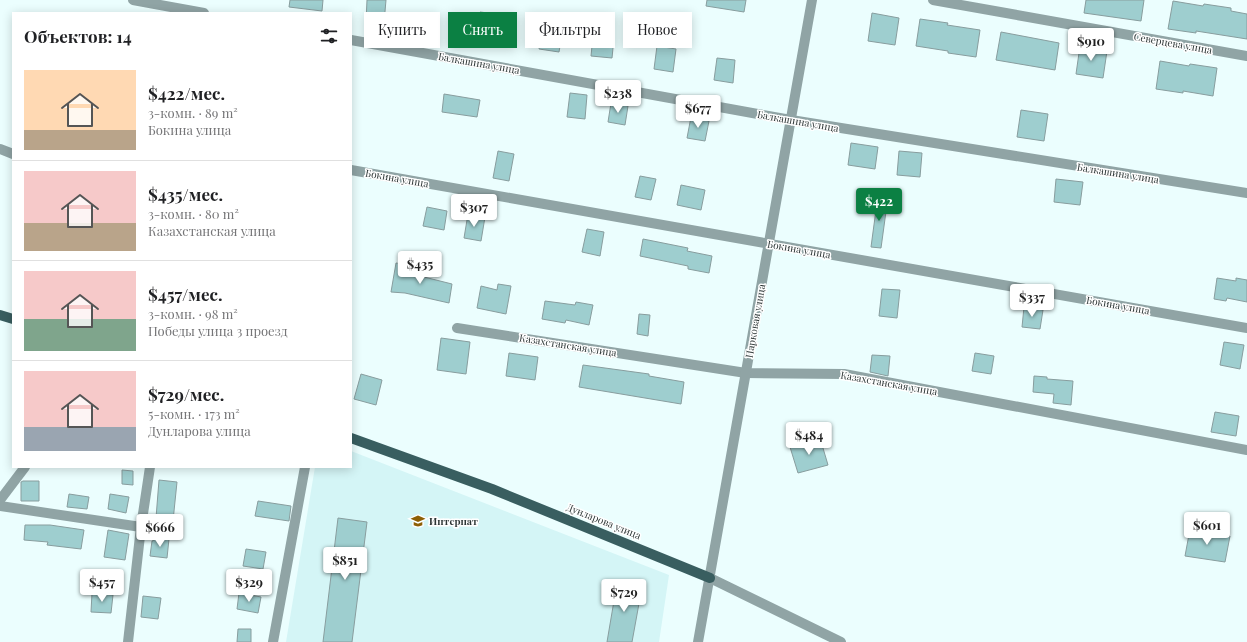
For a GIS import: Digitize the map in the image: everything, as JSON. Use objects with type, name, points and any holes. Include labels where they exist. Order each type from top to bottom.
[{"type":"main road","points":[[0,315],[12,319]]},
{"type":"main road","name":"Дунларова улица","points":[[352,438],[492,489],[710,578]]},
{"type":"street","points":[[133,0],[199,12]]},
{"type":"street","name":"Парковая улица","points":[[698,642],[812,0]]},
{"type":"street","name":"Северцева улица","points":[[933,0],[1247,56]]},
{"type":"street","name":"Балкашина улица","points":[[352,40],[791,120],[1247,193]]},
{"type":"street","points":[[0,149],[12,154]]},
{"type":"street","name":"Бокина улица","points":[[352,170],[1247,328]]},
{"type":"street","name":"Казахстанская улица","points":[[457,328],[746,373],[844,374],[1247,450]]},
{"type":"street","points":[[0,500],[24,468]]},
{"type":"street","points":[[128,642],[141,527],[150,468]]},
{"type":"street","points":[[273,642],[305,468]]},
{"type":"street","points":[[0,506],[141,527]]},
{"type":"street","name":"Дунларова улица","points":[[710,578],[841,642]]},
{"type":"shaded area","name":"Интернат","points":[[352,451],[669,575],[659,642],[286,642],[315,468],[352,468]]},
{"type":"building","points":[[290,0],[323,0],[322,11],[289,7]]},
{"type":"building","points":[[367,0],[386,0],[385,12],[366,12]]},
{"type":"building","points":[[707,0],[746,0],[744,12],[706,6]]},
{"type":"building","points":[[1086,0],[1144,0],[1141,21],[1084,13]]},
{"type":"building","points":[[1173,1],[1203,6],[1204,4],[1231,8],[1231,11],[1247,14],[1247,39],[1196,31],[1196,33],[1168,29]]},
{"type":"building","points":[[872,13],[899,18],[895,45],[868,41]]},
{"type":"building","points":[[920,19],[980,30],[976,57],[916,46]]},
{"type":"building","points":[[1001,32],[1059,43],[1055,70],[996,60]]},
{"type":"building","points":[[1080,46],[1107,51],[1103,78],[1076,74]]},
{"type":"building","points":[[539,48],[560,48],[559,52]]},
{"type":"building","points":[[592,48],[613,48],[612,58],[591,56]]},
{"type":"building","points":[[657,48],[676,49],[673,72],[654,69]]},
{"type":"building","points":[[717,58],[735,60],[733,83],[714,80]]},
{"type":"building","points":[[1160,61],[1189,66],[1190,64],[1217,68],[1213,96],[1183,91],[1183,93],[1156,89]]},
{"type":"building","points":[[570,93],[587,95],[585,119],[567,117]]},
{"type":"building","points":[[444,94],[480,100],[477,117],[442,112]]},
{"type":"building","points":[[611,103],[628,106],[625,125],[608,122]]},
{"type":"building","points":[[1021,110],[1048,114],[1044,141],[1017,137]]},
{"type":"building","points":[[691,117],[709,121],[705,141],[687,138]]},
{"type":"building","points":[[851,143],[878,147],[875,169],[848,165]]},
{"type":"building","points":[[498,151],[514,154],[509,181],[493,178]]},
{"type":"building","points":[[899,151],[922,153],[920,177],[897,175]]},
{"type":"building","points":[[640,176],[656,179],[651,200],[635,197]]},
{"type":"building","points":[[1056,179],[1083,182],[1080,205],[1054,202]]},
{"type":"building","points":[[681,185],[705,190],[701,210],[677,205]]},
{"type":"building","points":[[878,195],[888,197],[881,248],[871,247]]},
{"type":"building","points":[[427,207],[447,211],[444,230],[423,226]]},
{"type":"building","points":[[468,214],[485,217],[481,241],[464,238]]},
{"type":"building","points":[[587,229],[604,232],[600,256],[582,252]]},
{"type":"building","points":[[643,239],[688,248],[687,251],[712,256],[709,273],[688,269],[688,266],[640,256]]},
{"type":"building","points":[[396,263],[410,265],[408,273],[452,284],[449,303],[405,293],[391,292]]},
{"type":"building","points":[[1217,278],[1236,281],[1236,278],[1247,280],[1247,302],[1227,298],[1226,301],[1214,299]]},
{"type":"building","points":[[498,284],[511,286],[506,314],[477,308],[481,286],[497,290]]},
{"type":"building","points":[[882,289],[900,290],[897,318],[879,316]]},
{"type":"building","points":[[545,301],[575,305],[576,302],[593,305],[589,325],[566,320],[565,323],[542,319]]},
{"type":"building","points":[[1024,307],[1043,310],[1040,329],[1022,327]]},
{"type":"building","points":[[639,314],[650,315],[648,336],[637,334]]},
{"type":"building","points":[[441,338],[470,342],[466,374],[437,370]]},
{"type":"building","points":[[1224,342],[1244,345],[1240,369],[1220,365]]},
{"type":"building","points":[[509,353],[538,357],[535,380],[506,376]]},
{"type":"building","points":[[975,353],[994,356],[991,374],[972,371]]},
{"type":"building","points":[[872,355],[890,356],[888,376],[870,372]]},
{"type":"building","points":[[583,365],[649,374],[649,376],[684,382],[681,404],[579,387]]},
{"type":"building","points":[[361,374],[382,380],[376,405],[354,399]]},
{"type":"building","points":[[1034,376],[1047,377],[1047,379],[1073,381],[1071,405],[1053,403],[1054,394],[1033,392]]},
{"type":"building","points":[[1215,412],[1239,416],[1236,436],[1211,432]]},
{"type":"building","points":[[820,438],[828,465],[798,473],[790,447]]},
{"type":"building","points":[[122,470],[133,471],[133,485],[122,484]]},
{"type":"building","points":[[159,480],[177,482],[173,521],[156,518]]},
{"type":"building","points":[[39,481],[39,501],[21,501],[21,482]]},
{"type":"building","points":[[69,494],[89,497],[87,509],[67,507]]},
{"type":"building","points":[[110,494],[129,497],[126,513],[108,509]]},
{"type":"building","points":[[258,501],[291,506],[289,521],[255,516]]},
{"type":"building","points":[[338,518],[367,522],[352,642],[323,642]]},
{"type":"building","points":[[25,525],[50,525],[84,530],[81,549],[47,545],[48,542],[24,540]]},
{"type":"building","points":[[1190,529],[1230,536],[1225,562],[1185,556]]},
{"type":"building","points":[[108,530],[129,534],[125,560],[104,557]]},
{"type":"building","points":[[154,537],[169,539],[167,558],[150,556]]},
{"type":"building","points":[[246,549],[266,552],[263,569],[243,566]]},
{"type":"building","points":[[617,583],[642,587],[632,642],[607,642]]},
{"type":"building","points":[[92,593],[113,595],[111,613],[91,612]]},
{"type":"building","points":[[239,593],[261,597],[258,613],[237,609]]},
{"type":"building","points":[[143,596],[161,598],[158,619],[141,617]]},
{"type":"building","points":[[238,629],[251,629],[251,642],[237,642]]},
{"type":"place","name":"Интернат","points":[[418,521]]}]
